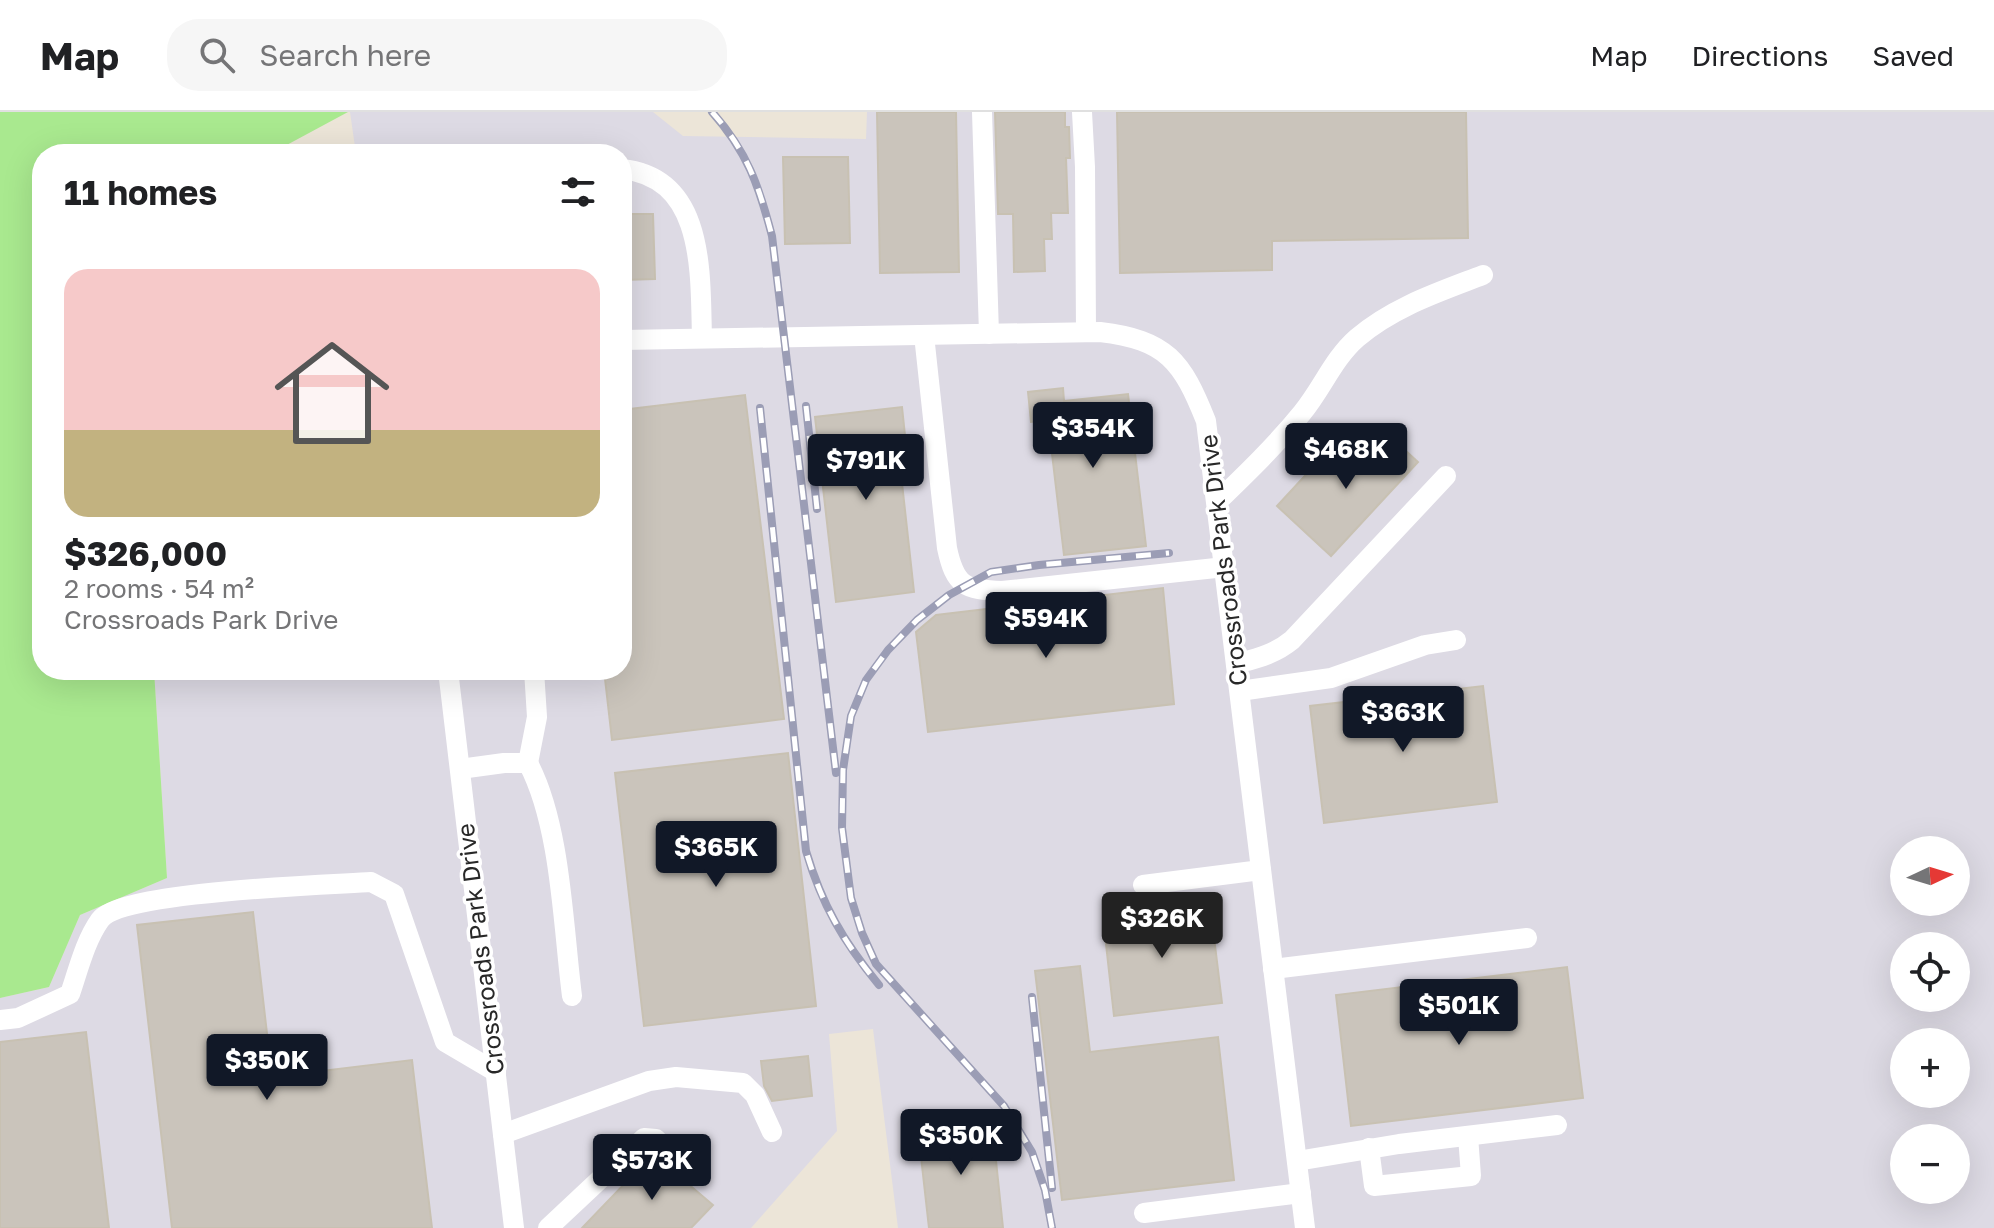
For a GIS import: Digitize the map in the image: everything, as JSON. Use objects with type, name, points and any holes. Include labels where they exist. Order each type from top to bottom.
[{"type":"street","points":[[982,112],[989,334]]},
{"type":"street","points":[[1082,112],[1086,332]]},
{"type":"street","points":[[632,171],[646,174],[673,190],[687,213],[700,277],[702,338]]},
{"type":"street","points":[[1217,502],[1263,458],[1305,410],[1324,376],[1354,340],[1385,317],[1483,275]]},
{"type":"street","name":"Crossroads Park Drive","points":[[632,340],[1086,332],[1132,336],[1158,348],[1179,365],[1193,387],[1206,421],[1305,1228]]},
{"type":"street","points":[[924,335],[947,548],[951,565],[965,586],[980,591],[1002,591],[1225,567]]},
{"type":"street","points":[[1236,664],[1280,650],[1292,640],[1446,476]]},
{"type":"street","points":[[1240,691],[1331,678],[1425,645],[1456,640]]},
{"type":"street","name":"Crossroads Park Drive","points":[[449,680],[514,1228]]},
{"type":"street","points":[[535,680],[537,717],[528,763],[552,831],[572,996]]},
{"type":"street","points":[[460,769],[528,763]]},
{"type":"street","points":[[1143,885],[1261,870]]},
{"type":"street","points":[[0,1020],[18,1018],[70,994],[85,950],[100,919],[116,909],[158,898],[371,882],[394,894],[445,1042],[496,1072]]},
{"type":"street","points":[[1273,969],[1527,938]]},
{"type":"street","points":[[503,1134],[649,1081],[676,1077],[743,1083],[755,1095],[772,1132]]},
{"type":"street","points":[[1297,1161],[1369,1148],[1557,1125]]},
{"type":"street","points":[[1369,1148],[1374,1186],[1471,1176],[1468,1136]]},
{"type":"street","points":[[548,1228],[644,1138],[656,1139],[689,1170]]},
{"type":"street","points":[[1144,1213],[1301,1193]]},
{"type":"shaded area","points":[[350,112],[653,112],[683,136],[866,139],[867,112],[1994,112],[1994,1228],[898,1228],[873,1029],[829,1034],[837,1131],[751,1228],[0,1228],[0,998],[49,987],[80,915],[167,878],[155,680],[632,680],[632,144],[355,144]]},
{"type":"green space","points":[[0,112],[348,112],[289,144],[32,144],[32,680],[155,680],[167,878],[80,915],[49,987],[0,998]]},
{"type":"building","points":[[877,112],[956,112],[959,272],[880,273]]},
{"type":"building","points":[[995,112],[1065,112],[1070,158],[1066,158],[1068,213],[1051,213],[1052,239],[1044,239],[1045,271],[1014,272],[1013,214],[998,214]]},
{"type":"building","points":[[1117,112],[1466,112],[1468,238],[1272,241],[1272,270],[1120,273]]},
{"type":"building","points":[[783,157],[848,157],[850,243],[785,244]]},
{"type":"building","points":[[632,214],[653,214],[655,279],[632,280]]},
{"type":"building","points":[[1063,388],[1064,401],[1128,394],[1146,546],[1064,555],[1048,420],[1031,422],[1028,392]]},
{"type":"building","points":[[745,395],[784,719],[612,740],[605,680],[632,680],[632,409]]},
{"type":"building","points":[[902,407],[908,464],[900,465],[914,592],[836,602],[815,417]]},
{"type":"building","points":[[1381,428],[1418,462],[1331,556],[1277,506],[1327,452],[1345,468]]},
{"type":"building","points":[[1163,588],[1174,704],[928,732],[916,632],[936,615]]},
{"type":"building","points":[[1483,686],[1497,802],[1324,823],[1310,706]]},
{"type":"building","points":[[788,753],[816,1006],[644,1026],[615,773]]},
{"type":"building","points":[[1210,904],[1222,1003],[1114,1016],[1103,917]]},
{"type":"building","points":[[253,912],[272,1077],[412,1060],[432,1228],[172,1228],[137,925]]},
{"type":"building","points":[[1080,966],[1090,1052],[1218,1037],[1234,1180],[1062,1200],[1035,971]]},
{"type":"building","points":[[1567,967],[1583,1098],[1351,1126],[1336,995]]},
{"type":"building","points":[[86,1032],[109,1228],[0,1228],[0,1042]]},
{"type":"building","points":[[808,1056],[812,1096],[772,1101],[764,1086],[761,1061]]},
{"type":"building","points":[[992,1122],[1003,1228],[929,1228],[918,1130]]},
{"type":"building","points":[[653,1154],[713,1205],[691,1228],[582,1228]]},
{"type":"railway","points":[[712,112],[743,155],[772,236],[836,773]]},
{"type":"railway","points":[[806,406],[817,509]]},
{"type":"railway","points":[[760,408],[806,851],[835,922],[879,985]]},
{"type":"railway","points":[[1052,1228],[1045,1190],[1032,1152],[1004,1106],[876,964],[862,933],[851,898],[842,828],[843,770],[851,716],[866,680],[888,650],[917,620],[949,595],[991,572],[1169,553]]},
{"type":"railway","points":[[1032,997],[1052,1188]]}]
